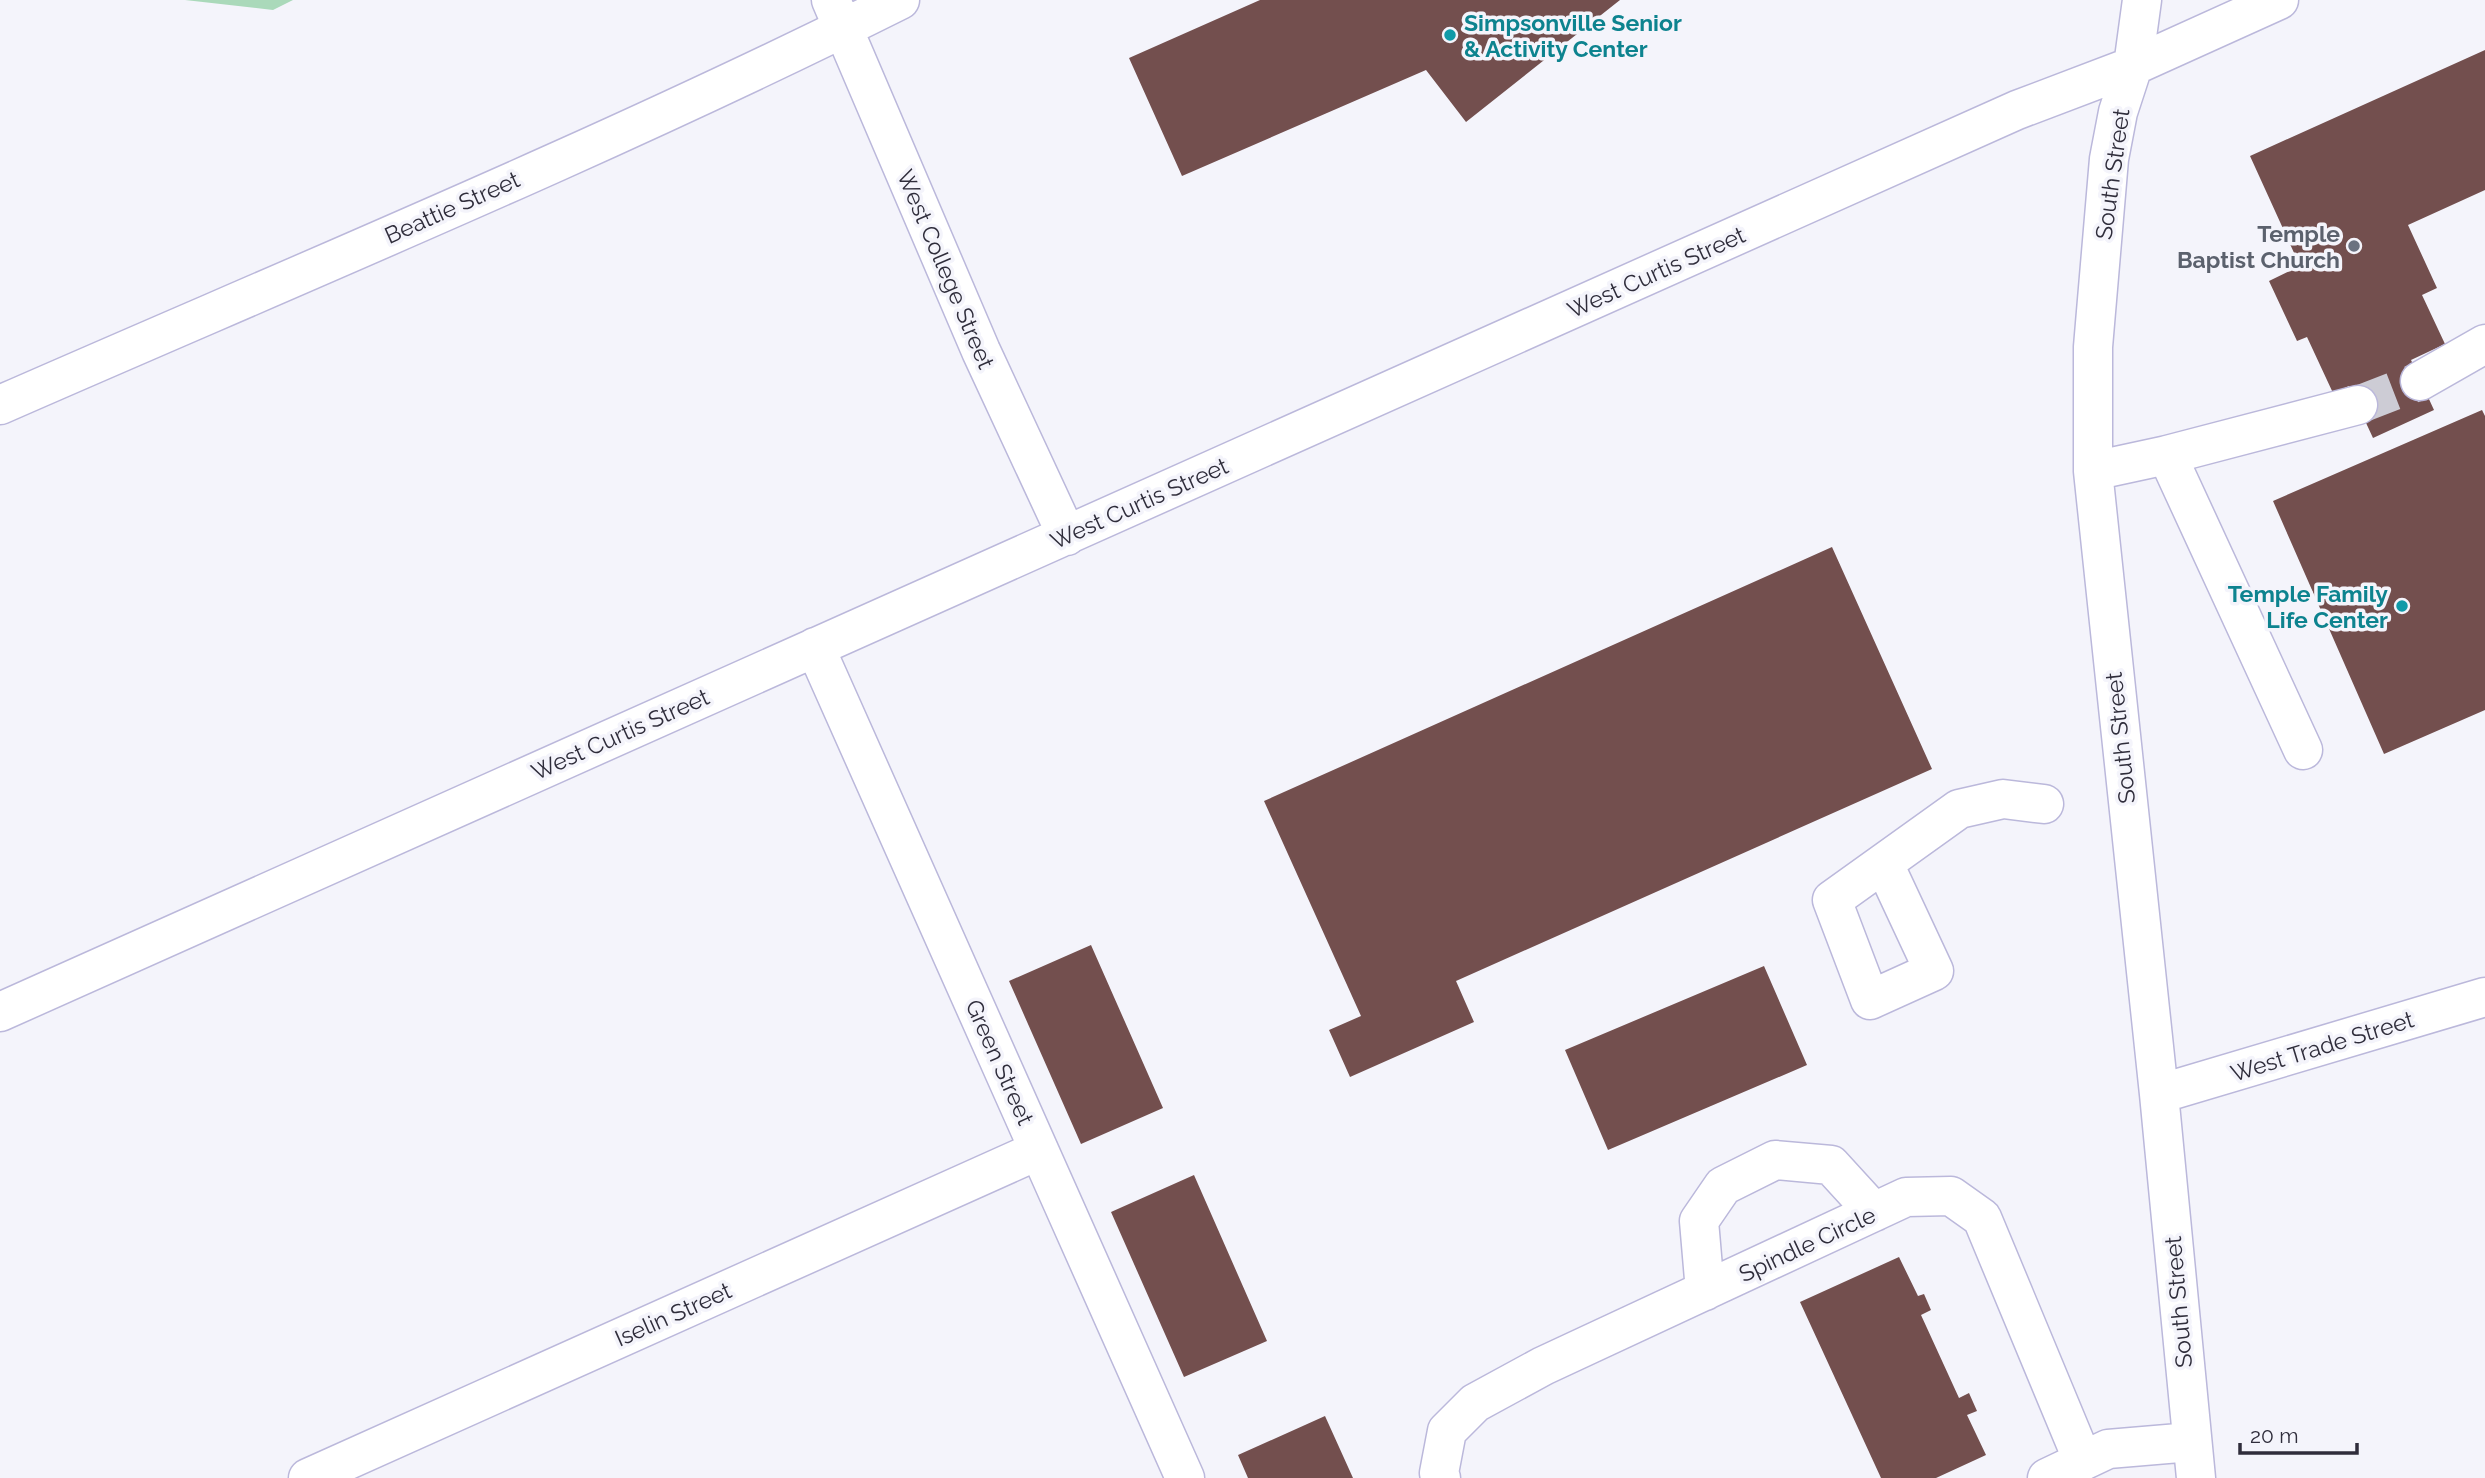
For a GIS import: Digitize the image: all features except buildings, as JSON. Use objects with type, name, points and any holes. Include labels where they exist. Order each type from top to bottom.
[{"type":"street","name":"Beattie Street","points":[[0,405],[522,177],[775,63],[837,14],[900,0]]},
{"type":"street","name":"South Street","points":[[2142,0],[2133,66],[2118,112],[2109,159],[2093,347],[2093,471],[2159,1094],[2194,1460]]},
{"type":"street","name":"West Curtis Street","points":[[0,1012],[2005,115],[2133,66],[2279,0]]},
{"type":"street","name":"West College Street","points":[[837,14],[981,351],[1067,536]]},
{"type":"street","points":[[2420,381],[2485,344]]},
{"type":"street","points":[[2093,471],[2167,455],[2358,405]]},
{"type":"street","points":[[2167,455],[2303,750]]},
{"type":"street","name":"Green Street","points":[[815,647],[1185,1478]]},
{"type":"street","points":[[1884,864],[1959,809],[2003,799],[2044,804]]},
{"type":"street","name":"West Trade Street","points":[[2159,1094],[2485,997]]},
{"type":"street","name":"Iselin Street","points":[[308,1478],[1039,1150]]},
{"type":"street","points":[[1705,1291],[1699,1221],[1723,1186],[1775,1160],[1831,1165],[1874,1212]]},
{"type":"street","name":"Spindle Circle","points":[[1441,1478],[1439,1473],[1447,1431],[1475,1403],[1543,1366],[1906,1197],[1951,1196],[1982,1218],[2083,1461]]},
{"type":"street","points":[[2047,1478],[2108,1449],[2194,1460]]},
{"type":"green space","points":[[185,0],[293,0],[273,10]]},
{"type":"tunnel","points":[[2358,405],[2420,381]]},
{"type":"place","name":"Simpsonville Senior & Activity Center","points":[[1450,35]]},
{"type":"place","name":"Temple Baptist Church","points":[[2354,246]]},
{"type":"place","name":"Temple Family Life Center","points":[[2402,606]]}]
